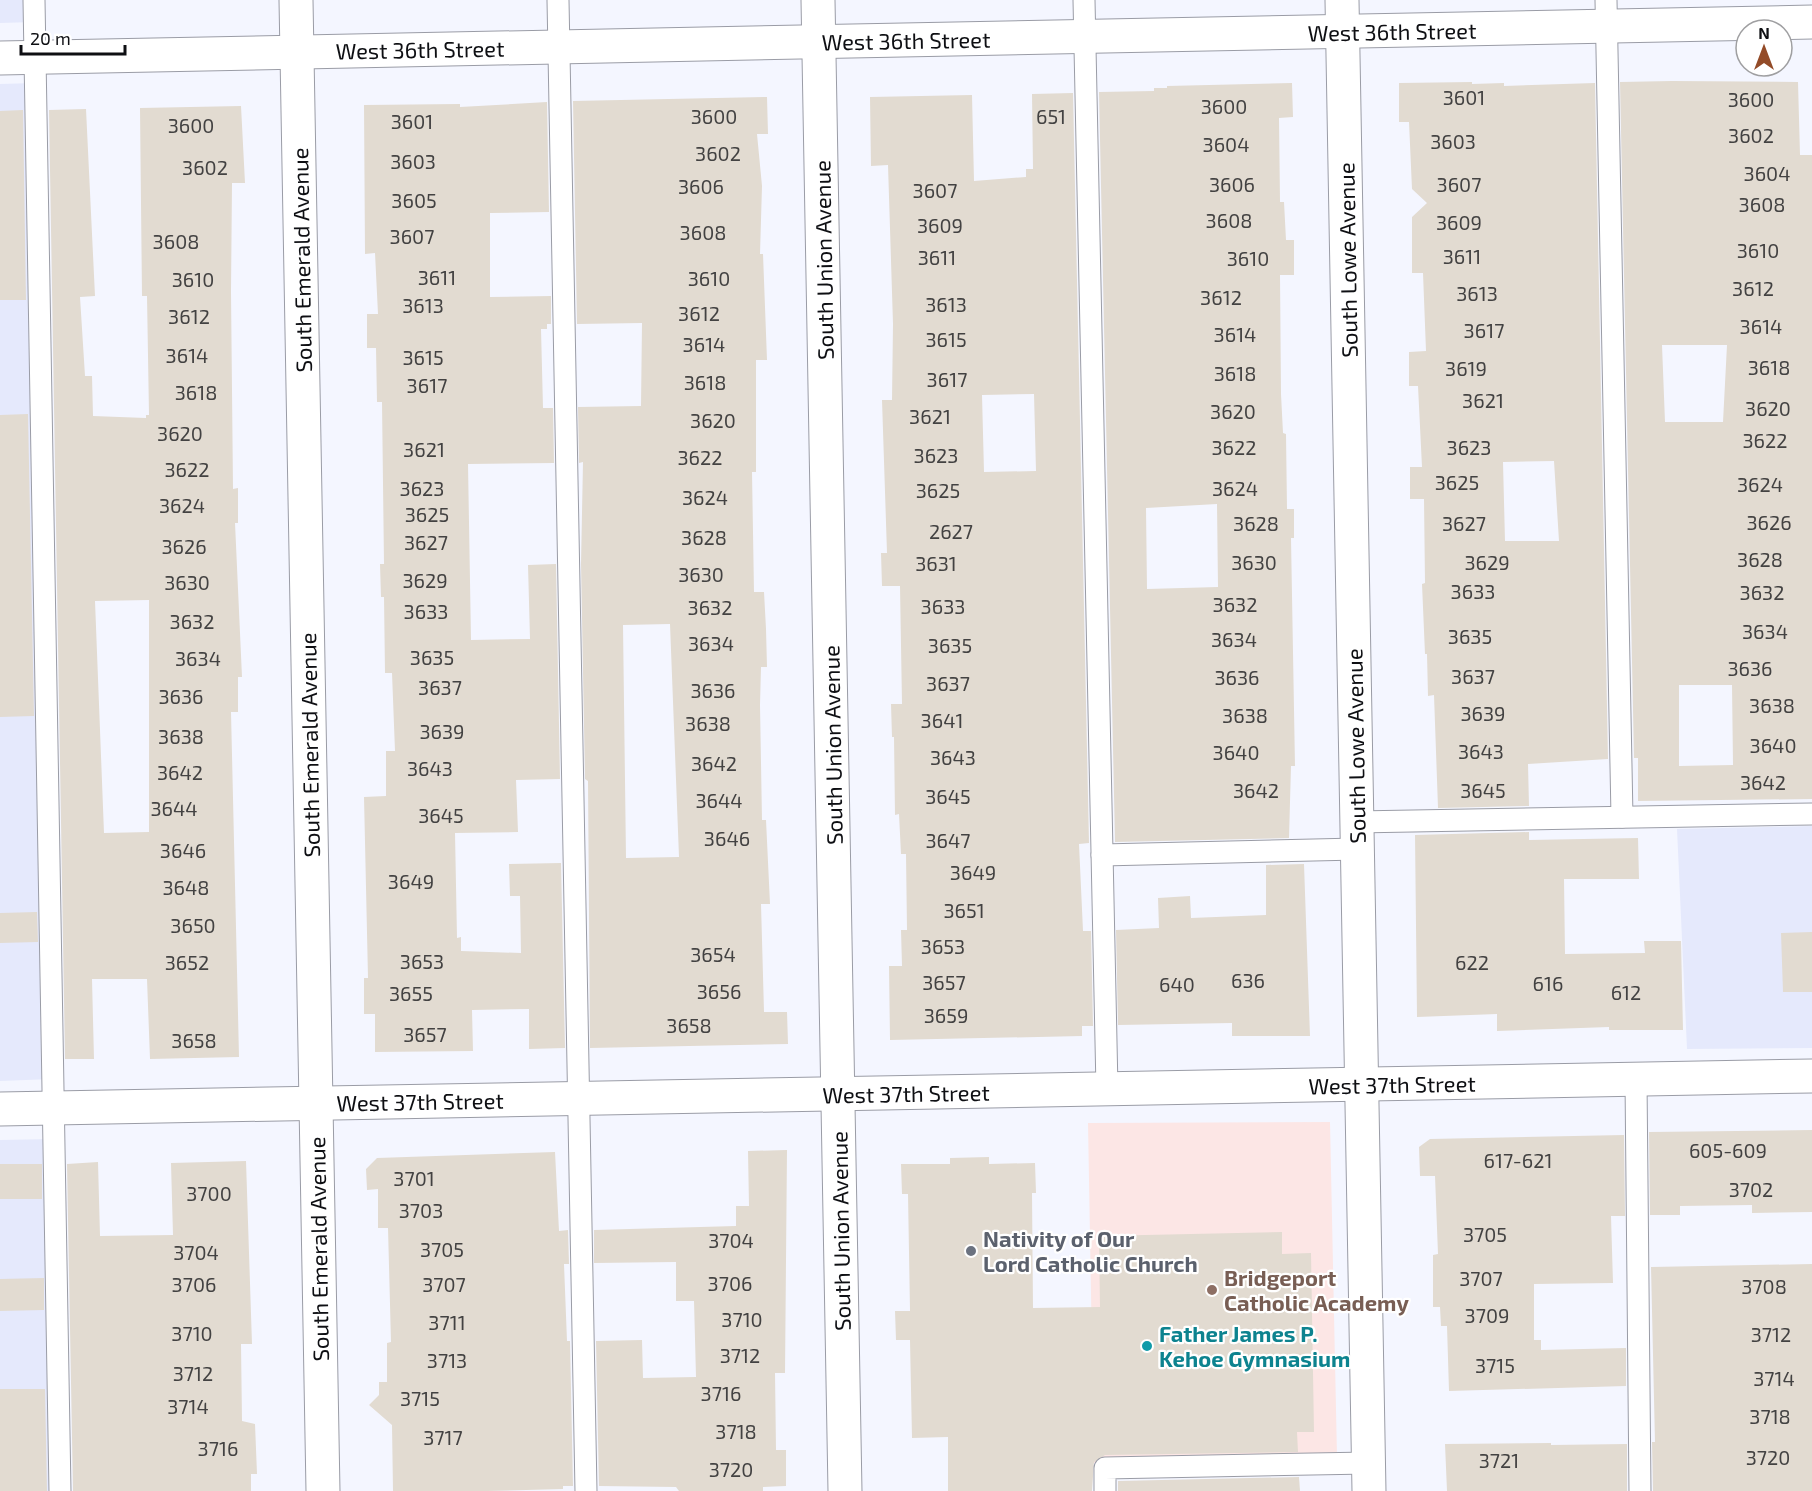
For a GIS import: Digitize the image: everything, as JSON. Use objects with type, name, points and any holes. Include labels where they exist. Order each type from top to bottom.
[{"type":"street","name":"South Emerald Avenue","points":[[296,0],[322,1491]]},
{"type":"street","name":"South Union Avenue","points":[[818,0],[845,1491]]},
{"type":"street","name":"West 36th Street","points":[[0,57],[1084,37],[1342,16],[1606,13],[1812,22]]},
{"type":"street","name":"South Lowe Avenue","points":[[1342,16],[1369,1477]]},
{"type":"street","name":"West 37th Street","points":[[0,1109],[1812,1076]]},
{"type":"lane","points":[[34,0],[60,1491]]},
{"type":"lane","points":[[558,0],[586,1491]]},
{"type":"lane","points":[[1084,0],[1107,1089]]},
{"type":"lane","points":[[1606,13],[1622,817]]},
{"type":"lane","points":[[1102,855],[1622,817],[1812,814]]},
{"type":"lane","points":[[1636,1080],[1640,1491]]},
{"type":"lane","points":[[1105,1491],[1105,1468],[1369,1477]]},
{"type":"shaded area","points":[[0,0],[34,0],[34,22],[0,23]]},
{"type":"shaded area","points":[[35,83],[52,1079],[0,1081],[0,84]]},
{"type":"shaded area","points":[[1812,826],[1812,1048],[1687,1049],[1677,829]]},
{"type":"shaded area","name":"Bridgeport Catholic Academy","points":[[1330,1122],[1337,1457],[1094,1463],[1088,1123]]},
{"type":"shaded area","points":[[53,1139],[60,1491],[0,1491],[0,1140]]},
{"type":"building","points":[[1472,82],[1472,84],[1504,83],[1504,86],[1595,83],[1608,759],[1528,764],[1529,806],[1438,808],[1434,695],[1428,696],[1427,654],[1425,654],[1422,584],[1425,583],[1424,499],[1410,499],[1410,467],[1422,467],[1418,386],[1409,386],[1409,352],[1426,351],[1423,273],[1412,273],[1412,217],[1427,203],[1412,189],[1409,122],[1399,122],[1399,83]],"holes":[[[1554,461],[1559,541],[1505,541],[1503,462]]]},
{"type":"building","points":[[1620,82],[1798,82],[1800,155],[1812,155],[1812,799],[1638,801],[1638,758],[1634,758]],"holes":[[[1662,345],[1727,345],[1723,422],[1665,422]],[[1679,685],[1732,685],[1733,765],[1679,766]]]},
{"type":"building","points":[[1292,83],[1293,117],[1279,118],[1280,202],[1284,202],[1286,240],[1294,240],[1294,275],[1280,275],[1281,394],[1283,433],[1286,434],[1287,509],[1294,509],[1294,538],[1291,538],[1295,766],[1291,766],[1289,838],[1115,842],[1099,92],[1154,91],[1154,88],[1167,88],[1167,86]],"holes":[[[1217,504],[1218,587],[1147,589],[1146,508]]]},
{"type":"building","points":[[1073,93],[1089,843],[1079,844],[1083,931],[1091,931],[1093,1026],[1082,1026],[1082,1036],[890,1040],[889,966],[902,966],[901,930],[907,930],[906,854],[901,854],[899,814],[895,815],[894,737],[892,737],[891,704],[902,704],[900,586],[882,586],[881,553],[887,553],[882,400],[892,400],[893,324],[888,165],[871,166],[870,97],[972,95],[974,181],[1026,177],[1026,169],[1033,169],[1032,94]],"holes":[[[1034,394],[1036,471],[984,472],[982,395]]]},
{"type":"building","points":[[767,97],[768,134],[757,134],[762,186],[760,254],[763,254],[767,360],[756,360],[756,472],[752,472],[754,592],[764,592],[767,667],[761,667],[760,705],[762,820],[766,820],[770,904],[761,904],[764,1012],[787,1012],[788,1044],[590,1048],[588,781],[585,779],[581,564],[583,462],[579,463],[578,407],[641,406],[642,323],[577,324],[573,101]],"holes":[[[670,624],[679,857],[626,858],[623,625]]]},
{"type":"building","points":[[547,102],[549,212],[490,213],[490,297],[551,296],[551,324],[547,324],[547,329],[541,329],[543,408],[553,408],[554,463],[468,464],[471,640],[530,639],[528,565],[556,564],[560,779],[516,780],[518,832],[455,833],[457,938],[461,937],[461,951],[521,953],[520,896],[510,896],[509,864],[561,863],[565,1048],[529,1049],[529,1009],[472,1010],[473,1051],[375,1052],[375,1014],[364,1014],[364,978],[368,978],[364,797],[386,796],[386,751],[395,751],[392,673],[385,673],[384,597],[381,597],[380,564],[384,564],[382,402],[377,402],[376,348],[367,348],[367,314],[378,314],[375,253],[365,254],[364,105],[460,104],[460,107]]},
{"type":"building","points":[[241,106],[245,183],[232,183],[231,292],[233,489],[238,488],[238,523],[235,523],[242,677],[238,677],[238,712],[231,712],[239,1057],[150,1059],[147,979],[92,979],[94,1059],[65,1059],[49,110],[86,109],[95,296],[80,297],[85,376],[92,376],[93,416],[146,418],[146,415],[149,415],[147,296],[142,296],[140,108]],"holes":[[[149,600],[149,832],[104,833],[95,601]]]},
{"type":"building","points":[[23,110],[26,300],[0,300],[0,111]]},
{"type":"building","points":[[28,414],[34,716],[0,717],[0,415]]},
{"type":"building","points":[[1529,832],[1529,840],[1638,838],[1639,879],[1564,879],[1565,954],[1645,953],[1644,941],[1681,941],[1683,1030],[1609,1030],[1609,1027],[1497,1031],[1497,1014],[1417,1017],[1415,835]]},
{"type":"building","points":[[1304,864],[1310,1036],[1232,1036],[1232,1023],[1118,1025],[1116,930],[1159,928],[1158,898],[1190,896],[1191,918],[1266,915],[1266,865]]},
{"type":"building","points":[[37,912],[38,942],[0,943],[0,913]]},
{"type":"building","points":[[1812,932],[1812,992],[1783,992],[1781,933]]},
{"type":"building","points":[[1812,1130],[1812,1212],[1752,1213],[1752,1205],[1680,1206],[1680,1215],[1650,1215],[1649,1132]]},
{"type":"building","points":[[1624,1135],[1625,1216],[1611,1216],[1613,1283],[1534,1284],[1534,1340],[1541,1340],[1541,1350],[1626,1348],[1626,1386],[1449,1391],[1447,1326],[1441,1326],[1440,1307],[1433,1307],[1433,1255],[1438,1254],[1435,1176],[1420,1176],[1419,1147],[1430,1139]]},
{"type":"building","points":[[787,1150],[785,1373],[775,1373],[776,1450],[786,1450],[786,1486],[763,1487],[763,1491],[679,1491],[676,1487],[599,1486],[596,1341],[642,1340],[643,1378],[696,1377],[694,1301],[676,1301],[676,1262],[594,1263],[594,1230],[736,1226],[736,1206],[749,1206],[748,1151]]},
{"type":"building","points":[[555,1152],[559,1231],[568,1230],[569,1264],[564,1264],[567,1341],[570,1341],[573,1486],[563,1486],[563,1489],[393,1491],[392,1425],[369,1405],[379,1395],[379,1382],[387,1382],[387,1343],[391,1342],[388,1228],[378,1228],[378,1189],[367,1190],[366,1169],[377,1158]]},
{"type":"building","points":[[989,1157],[989,1164],[1035,1163],[1036,1193],[1032,1193],[1033,1308],[1100,1307],[1099,1236],[1282,1232],[1282,1254],[1311,1253],[1314,1432],[1297,1432],[1298,1452],[1105,1455],[1094,1462],[1092,1491],[948,1491],[948,1437],[912,1438],[910,1340],[896,1340],[895,1311],[910,1311],[908,1194],[902,1194],[901,1164],[950,1164],[950,1158]]},
{"type":"building","points":[[246,1161],[252,1344],[241,1344],[242,1421],[255,1424],[257,1474],[251,1474],[251,1491],[73,1491],[67,1164],[98,1162],[100,1236],[173,1235],[171,1163]]},
{"type":"building","points":[[0,1164],[42,1164],[42,1199],[0,1199]]},
{"type":"building","points":[[1812,1264],[1812,1491],[1653,1491],[1652,1442],[1655,1442],[1651,1267]]},
{"type":"building","points":[[44,1278],[44,1310],[0,1311],[0,1279]]},
{"type":"building","points":[[0,1389],[45,1389],[47,1491],[0,1491]]},
{"type":"building","points":[[1551,1443],[1551,1445],[1627,1444],[1627,1491],[1447,1491],[1445,1444]]},
{"type":"building","points":[[1299,1477],[1300,1491],[1118,1491],[1118,1481]]},
{"type":"place","name":"Nativity of Our Lord Catholic Church","points":[[971,1251]]},
{"type":"place","name":"Bridgeport Catholic Academy","points":[[1212,1290]]},
{"type":"place","name":"Father James P. Kehoe Gymnasium","points":[[1147,1346]]}]
